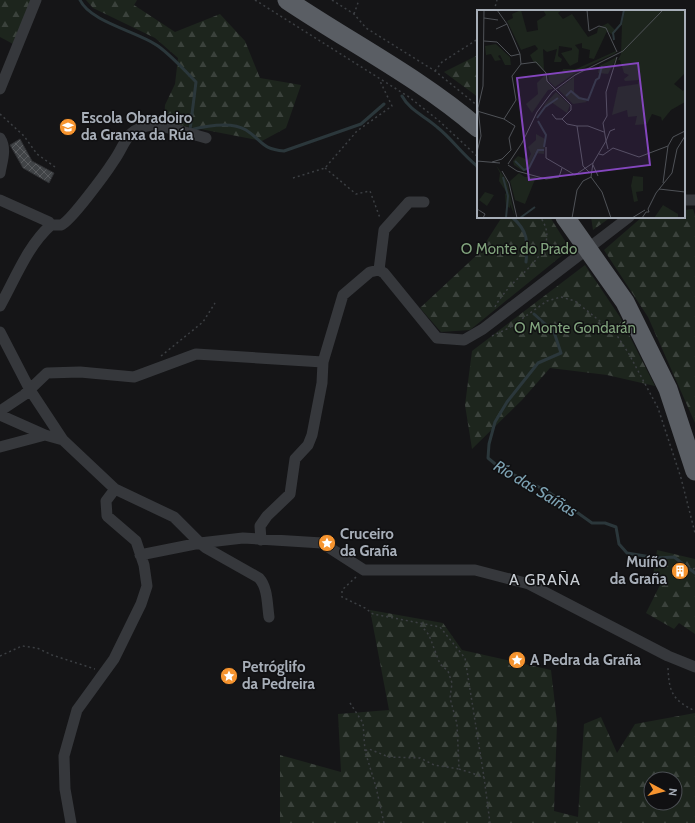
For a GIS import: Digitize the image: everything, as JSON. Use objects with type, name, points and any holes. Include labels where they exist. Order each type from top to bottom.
[{"type":"highway","points":[[287,0],[389,63],[445,101],[477,127]]},
{"type":"highway","points":[[566,218],[625,302],[668,389],[695,471]]},
{"type":"street","points":[[0,89],[36,0]]},
{"type":"street","points":[[0,306],[27,256],[45,230],[52,225],[61,225],[72,216],[114,161],[125,139],[133,132],[143,127],[155,125],[206,138]]},
{"type":"street","points":[[0,138],[3,143],[4,153],[0,173]]},
{"type":"street","points":[[0,200],[49,222],[52,225]]},
{"type":"street","points":[[379,270],[384,230],[409,202],[424,202]]},
{"type":"street","points":[[261,540],[260,526],[290,494],[295,459],[308,445],[312,435],[322,383],[323,362],[343,295],[370,272],[379,270],[384,273],[437,338],[464,340],[490,323],[628,218]]},
{"type":"street","points":[[0,332],[30,390],[63,440],[115,488],[174,517],[206,548],[259,578],[263,582],[266,592],[269,617]]},
{"type":"street","points":[[0,411],[30,390],[47,373],[80,372],[134,376],[149,372],[173,361],[196,354],[323,362]]},
{"type":"street","points":[[0,415],[46,435],[63,440]]},
{"type":"street","points":[[0,447],[46,435]]},
{"type":"street","points":[[71,823],[65,789],[64,756],[77,710],[114,659],[141,604],[147,586],[136,541],[108,516],[106,501],[115,488]]},
{"type":"street","points":[[140,555],[200,543],[243,538],[322,543],[364,570],[475,570],[529,584],[668,656],[695,667]]},
{"type":"path","points":[[255,0],[409,97],[438,120],[477,156]]},
{"type":"path","points":[[332,0],[354,14],[366,28],[435,71],[477,105]]},
{"type":"path","points":[[354,14],[359,0]]},
{"type":"path","points":[[494,10],[497,0]]},
{"type":"path","points":[[435,71],[442,62],[477,40]]},
{"type":"path","points":[[293,178],[325,168],[357,131],[392,106],[380,80]]},
{"type":"path","points":[[0,114],[24,136],[37,154],[55,167]]},
{"type":"path","points":[[325,168],[356,194],[370,191],[384,230]]},
{"type":"path","points":[[490,323],[495,306],[506,290],[525,272],[545,247],[547,234],[545,224],[541,218]]},
{"type":"path","points":[[489,338],[509,328],[547,301],[561,297],[575,301],[616,334],[629,354],[658,408],[681,478],[695,533]]},
{"type":"path","points":[[149,372],[150,366],[156,360],[203,322],[215,303]]},
{"type":"path","points":[[364,570],[342,590],[342,597],[365,608],[373,614],[440,627],[465,658],[490,823]]},
{"type":"path","points":[[420,624],[429,635],[440,664],[448,671],[452,683],[450,698],[457,724],[459,769]]},
{"type":"path","points":[[0,656],[22,646],[37,648],[52,655],[105,672]]},
{"type":"path","points":[[668,656],[670,691],[680,703],[695,711]]},
{"type":"path","points":[[350,703],[362,723],[365,751],[376,787],[384,823]]},
{"type":"path","points":[[365,751],[369,749],[389,757],[420,758],[434,765],[459,769],[484,776]]},
{"type":"green space","points":[[0,0],[33,0],[15,45],[0,37]]},
{"type":"green space","points":[[86,0],[137,0],[134,5],[175,32],[220,14],[245,41],[260,78],[301,85],[286,128],[262,141],[164,122],[165,105],[175,84],[178,58],[155,38],[93,8]]},
{"type":"green space","points":[[477,56],[477,96],[444,72]]},
{"type":"green space","points":[[693,209],[695,215],[695,423],[648,317],[604,250],[641,218],[685,218],[685,210]]},
{"type":"green space","name":"O Monte do Prado","points":[[501,218],[551,218],[570,249],[470,330],[441,332],[420,308],[479,253]]},
{"type":"green space","points":[[591,218],[610,218],[593,230]]},
{"type":"green space","name":"O Monte Gondarán","points":[[585,265],[620,317],[655,386],[607,375],[550,368],[522,400],[472,449],[465,405],[472,351]]},
{"type":"green space","points":[[657,550],[695,559],[695,634],[679,623],[674,629],[646,613],[663,579],[653,576]]},
{"type":"green space","points":[[370,610],[443,623],[462,650],[551,670],[557,722],[554,811],[578,817],[584,724],[601,717],[617,753],[635,724],[695,713],[695,823],[280,823],[280,755],[341,772],[338,714],[389,710]]},
{"type":"building","points":[[20,139],[32,161],[54,173],[49,183],[23,168],[10,145]]},
{"type":"waterway","name":"Río das Saíñas","points":[[80,0],[85,8],[104,21],[158,46],[196,82],[190,130],[218,125],[240,127],[252,134],[266,146],[284,151],[361,124],[384,104]]},
{"type":"waterway","name":"Río das Saíñas","points":[[402,96],[413,110],[432,123],[447,136],[477,166]]},
{"type":"waterway","name":"Río das Saíñas","points":[[513,218],[521,227],[526,237],[526,262]]},
{"type":"waterway","name":"Río das Saíñas","points":[[534,314],[554,332],[561,353],[538,363],[507,402],[495,422],[489,444],[488,458],[500,468],[547,491],[592,523],[605,523],[616,527],[619,544],[627,553],[657,558],[674,557],[695,573]]},
{"type":"place","name":"Escola Obradoiro da Granxa da Rúa","points":[[68,127]]},
{"type":"place","name":"Cruceiro da Graña","points":[[327,543]]},
{"type":"place","name":"Muíño da Graña","points":[[680,571]]},
{"type":"place","name":"A Pedra da Graña","points":[[517,660]]},
{"type":"place","name":"Petróglifo da Pedreira","points":[[229,676]]},
{"type":"district","name":"A GRAÑA","points":[[545,579]]}]
